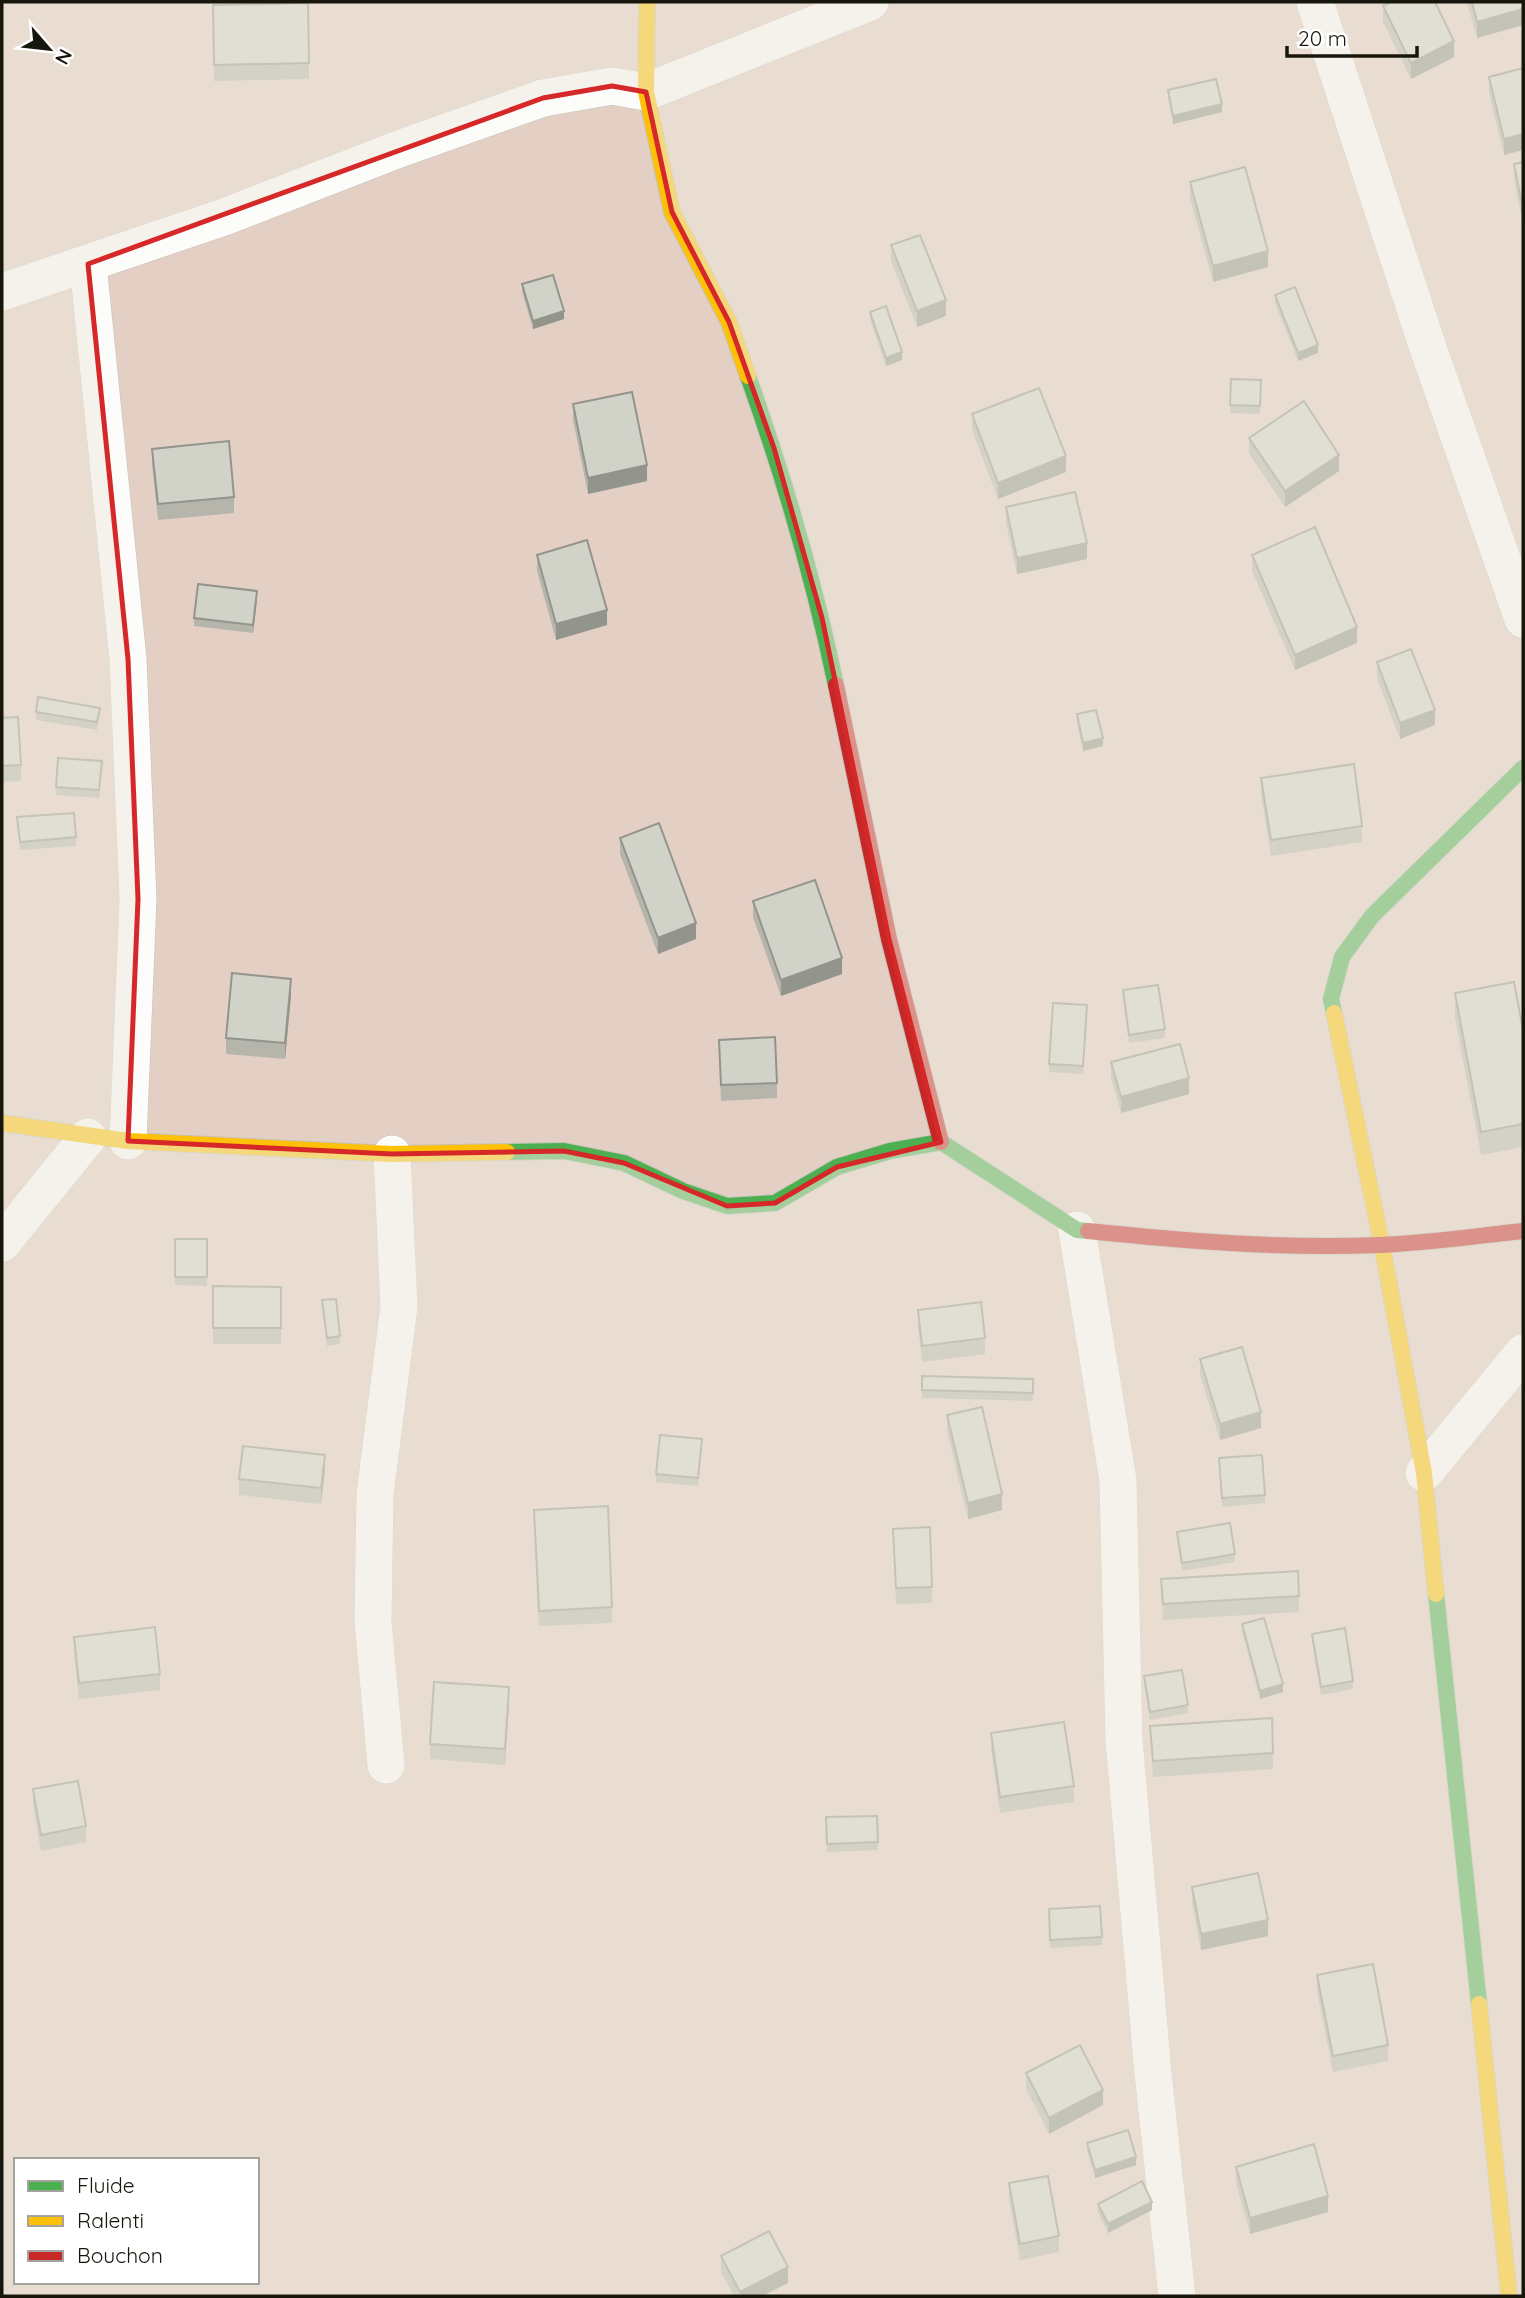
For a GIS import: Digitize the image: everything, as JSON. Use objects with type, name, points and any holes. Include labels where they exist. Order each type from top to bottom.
[{"type":"street","points":[[647,2],[646,92],[672,212],[730,322],[774,448],[822,618],[889,939],[941,1142],[1077,1230],[1206,1243],[1382,1245],[1523,1231]]},
{"type":"street","points":[[2,292],[224,217],[399,149],[543,98],[612,86],[646,92],[870,2]]},
{"type":"street","points":[[1315,2],[1427,345],[1523,618]]},
{"type":"street","points":[[88,264],[128,660],[138,899],[128,1141]]},
{"type":"street","points":[[1509,2296],[1424,1473],[1382,1245],[1331,999],[1342,957],[1372,916],[1523,768]]},
{"type":"street","points":[[2,1123],[128,1141],[392,1154],[564,1151],[624,1163],[683,1191],[727,1206],[775,1203],[837,1167],[890,1151],[941,1142]]},
{"type":"street","points":[[2,1243],[88,1137]]},
{"type":"street","points":[[386,1765],[373,1621],[375,1494],[399,1307],[392,1154]]},
{"type":"street","points":[[1077,1230],[1118,1480],[1124,1740],[1153,2073],[1177,2296]]},
{"type":"street","points":[[1424,1473],[1523,1353]]},
{"type":"highlighted area","points":[[612,86],[646,92],[672,212],[729,322],[774,448],[822,618],[889,939],[941,1142],[837,1167],[775,1203],[727,1206],[624,1163],[564,1151],[392,1154],[128,1141],[138,899],[128,659],[88,264],[543,98]]},
{"type":"shaded area","points":[[2,2],[1523,2],[1523,2296],[2,2296]]},
{"type":"building","points":[[1391,2],[1435,2],[1454,41],[1411,63],[1383,6]]},
{"type":"building","points":[[1472,2],[1523,2],[1523,9],[1477,22]]},
{"type":"building","points":[[308,3],[309,63],[214,65],[213,5]]},
{"type":"building","points":[[1523,68],[1523,134],[1504,139],[1489,77]]},
{"type":"building","points":[[1216,79],[1222,104],[1173,116],[1168,90]]},
{"type":"building","points":[[1523,162],[1523,209],[1514,164]]},
{"type":"building","points":[[1245,167],[1268,251],[1213,266],[1190,182]]},
{"type":"building","points":[[920,235],[946,300],[917,311],[891,245]]},
{"type":"building","points":[[553,275],[564,311],[533,321],[522,284]]},
{"type":"building","points":[[1295,287],[1318,345],[1298,353],[1275,295]]},
{"type":"building","points":[[886,306],[902,352],[886,358],[870,312]]},
{"type":"building","points":[[1231,379],[1261,380],[1260,406],[1230,405]]},
{"type":"building","points":[[1039,388],[1066,456],[998,483],[972,414]]},
{"type":"building","points":[[632,392],[647,465],[588,478],[573,404]]},
{"type":"building","points":[[1304,401],[1339,455],[1285,491],[1249,438]]},
{"type":"building","points":[[229,441],[234,497],[158,504],[152,449]]},
{"type":"building","points":[[1075,492],[1087,543],[1017,558],[1006,507]]},
{"type":"building","points":[[1315,527],[1357,627],[1295,655],[1252,555]]},
{"type":"building","points":[[587,540],[607,610],[556,624],[537,555]]},
{"type":"building","points":[[198,584],[257,591],[253,625],[194,618]]},
{"type":"building","points":[[1411,649],[1435,710],[1400,723],[1377,662]]},
{"type":"building","points":[[38,697],[100,708],[97,722],[36,712]]},
{"type":"building","points":[[1096,710],[1103,738],[1083,743],[1077,714]]},
{"type":"building","points":[[18,717],[21,765],[2,766],[2,718]]},
{"type":"building","points":[[58,758],[102,761],[99,790],[56,787]]},
{"type":"building","points":[[1354,764],[1362,826],[1271,840],[1261,778]]},
{"type":"building","points":[[74,813],[76,837],[20,842],[17,817]]},
{"type":"building","points":[[659,823],[696,923],[658,938],[620,838]]},
{"type":"building","points":[[815,880],[842,958],[781,980],[753,901]]},
{"type":"building","points":[[232,973],[291,979],[285,1043],[226,1038]]},
{"type":"building","points":[[1514,982],[1523,1030],[1523,1124],[1481,1132],[1455,993]]},
{"type":"building","points":[[1158,985],[1165,1029],[1129,1035],[1123,990]]},
{"type":"building","points":[[1053,1003],[1087,1005],[1083,1066],[1049,1064]]},
{"type":"building","points":[[775,1037],[777,1083],[721,1085],[719,1040]]},
{"type":"building","points":[[1180,1044],[1189,1078],[1121,1097],[1111,1062]]},
{"type":"building","points":[[175,1239],[207,1239],[207,1277],[175,1277]]},
{"type":"building","points":[[213,1286],[281,1287],[281,1328],[213,1328]]},
{"type":"building","points":[[336,1299],[340,1336],[327,1338],[322,1300]]},
{"type":"building","points":[[981,1302],[985,1338],[922,1346],[918,1310]]},
{"type":"building","points":[[1242,1347],[1261,1412],[1220,1424],[1200,1359]]},
{"type":"building","points":[[922,1376],[1033,1379],[1033,1393],[922,1390]]},
{"type":"building","points":[[982,1407],[1002,1494],[968,1503],[947,1415]]},
{"type":"building","points":[[660,1435],[702,1439],[698,1478],[656,1474]]},
{"type":"building","points":[[243,1446],[325,1455],[321,1488],[239,1479]]},
{"type":"building","points":[[1262,1455],[1265,1495],[1222,1498],[1219,1458]]},
{"type":"building","points":[[608,1506],[612,1607],[539,1611],[534,1510]]},
{"type":"building","points":[[1230,1523],[1235,1554],[1182,1563],[1177,1532]]},
{"type":"building","points":[[930,1527],[932,1587],[896,1588],[893,1529]]},
{"type":"building","points":[[1298,1571],[1299,1596],[1163,1604],[1161,1579]]},
{"type":"building","points":[[1264,1618],[1283,1684],[1260,1691],[1242,1624]]},
{"type":"building","points":[[155,1627],[160,1674],[79,1683],[74,1637]]},
{"type":"building","points":[[1345,1628],[1353,1681],[1321,1687],[1312,1634]]},
{"type":"building","points":[[1182,1670],[1188,1705],[1150,1712],[1144,1676]]},
{"type":"building","points":[[434,1682],[509,1687],[505,1749],[430,1744]]},
{"type":"building","points":[[1272,1718],[1273,1753],[1153,1761],[1150,1726]]},
{"type":"building","points":[[1064,1722],[1074,1786],[1000,1797],[991,1733]]},
{"type":"building","points":[[78,1781],[86,1826],[41,1835],[33,1789]]},
{"type":"building","points":[[877,1816],[878,1842],[827,1844],[826,1817]]},
{"type":"building","points":[[1258,1873],[1268,1920],[1201,1934],[1192,1887]]},
{"type":"building","points":[[1100,1906],[1102,1937],[1050,1940],[1049,1909]]},
{"type":"building","points":[[1373,1964],[1388,2045],[1333,2056],[1317,1975]]},
{"type":"building","points":[[1080,2045],[1103,2090],[1049,2118],[1026,2073]]},
{"type":"building","points":[[1128,2130],[1136,2157],[1095,2170],[1087,2143]]},
{"type":"building","points":[[1314,2144],[1328,2196],[1250,2218],[1236,2167]]},
{"type":"building","points":[[1048,2176],[1059,2236],[1020,2244],[1009,2183]]},
{"type":"building","points":[[1142,2181],[1152,2202],[1108,2224],[1098,2204]]},
{"type":"building","points":[[769,2231],[788,2267],[740,2292],[721,2256]]},
{"type":"traffic: fast","points":[[748,376],[797,529],[836,685]]},
{"type":"traffic: fast","points":[[1334,1013],[1331,999],[1342,957],[1372,916],[1523,768]]},
{"type":"traffic: fast","points":[[507,1152],[564,1151],[624,1163],[683,1191],[727,1206],[775,1203],[837,1167],[890,1151],[941,1142],[1077,1230],[1088,1231]]},
{"type":"traffic: fast","points":[[1436,1594],[1479,2004]]},
{"type":"traffic: slow","points":[[647,2],[646,92],[672,212],[729,322],[748,376]]},
{"type":"traffic: slow","points":[[1334,1013],[1382,1245],[1424,1473],[1436,1594]]},
{"type":"traffic: slow","points":[[2,1123],[128,1141],[392,1154],[507,1152]]},
{"type":"traffic: slow","points":[[1479,2004],[1509,2296]]},
{"type":"traffic: jam","points":[[836,685],[889,939],[941,1142]]},
{"type":"traffic: jam","points":[[1088,1231],[1307,1246],[1416,1243],[1523,1231]]}]
